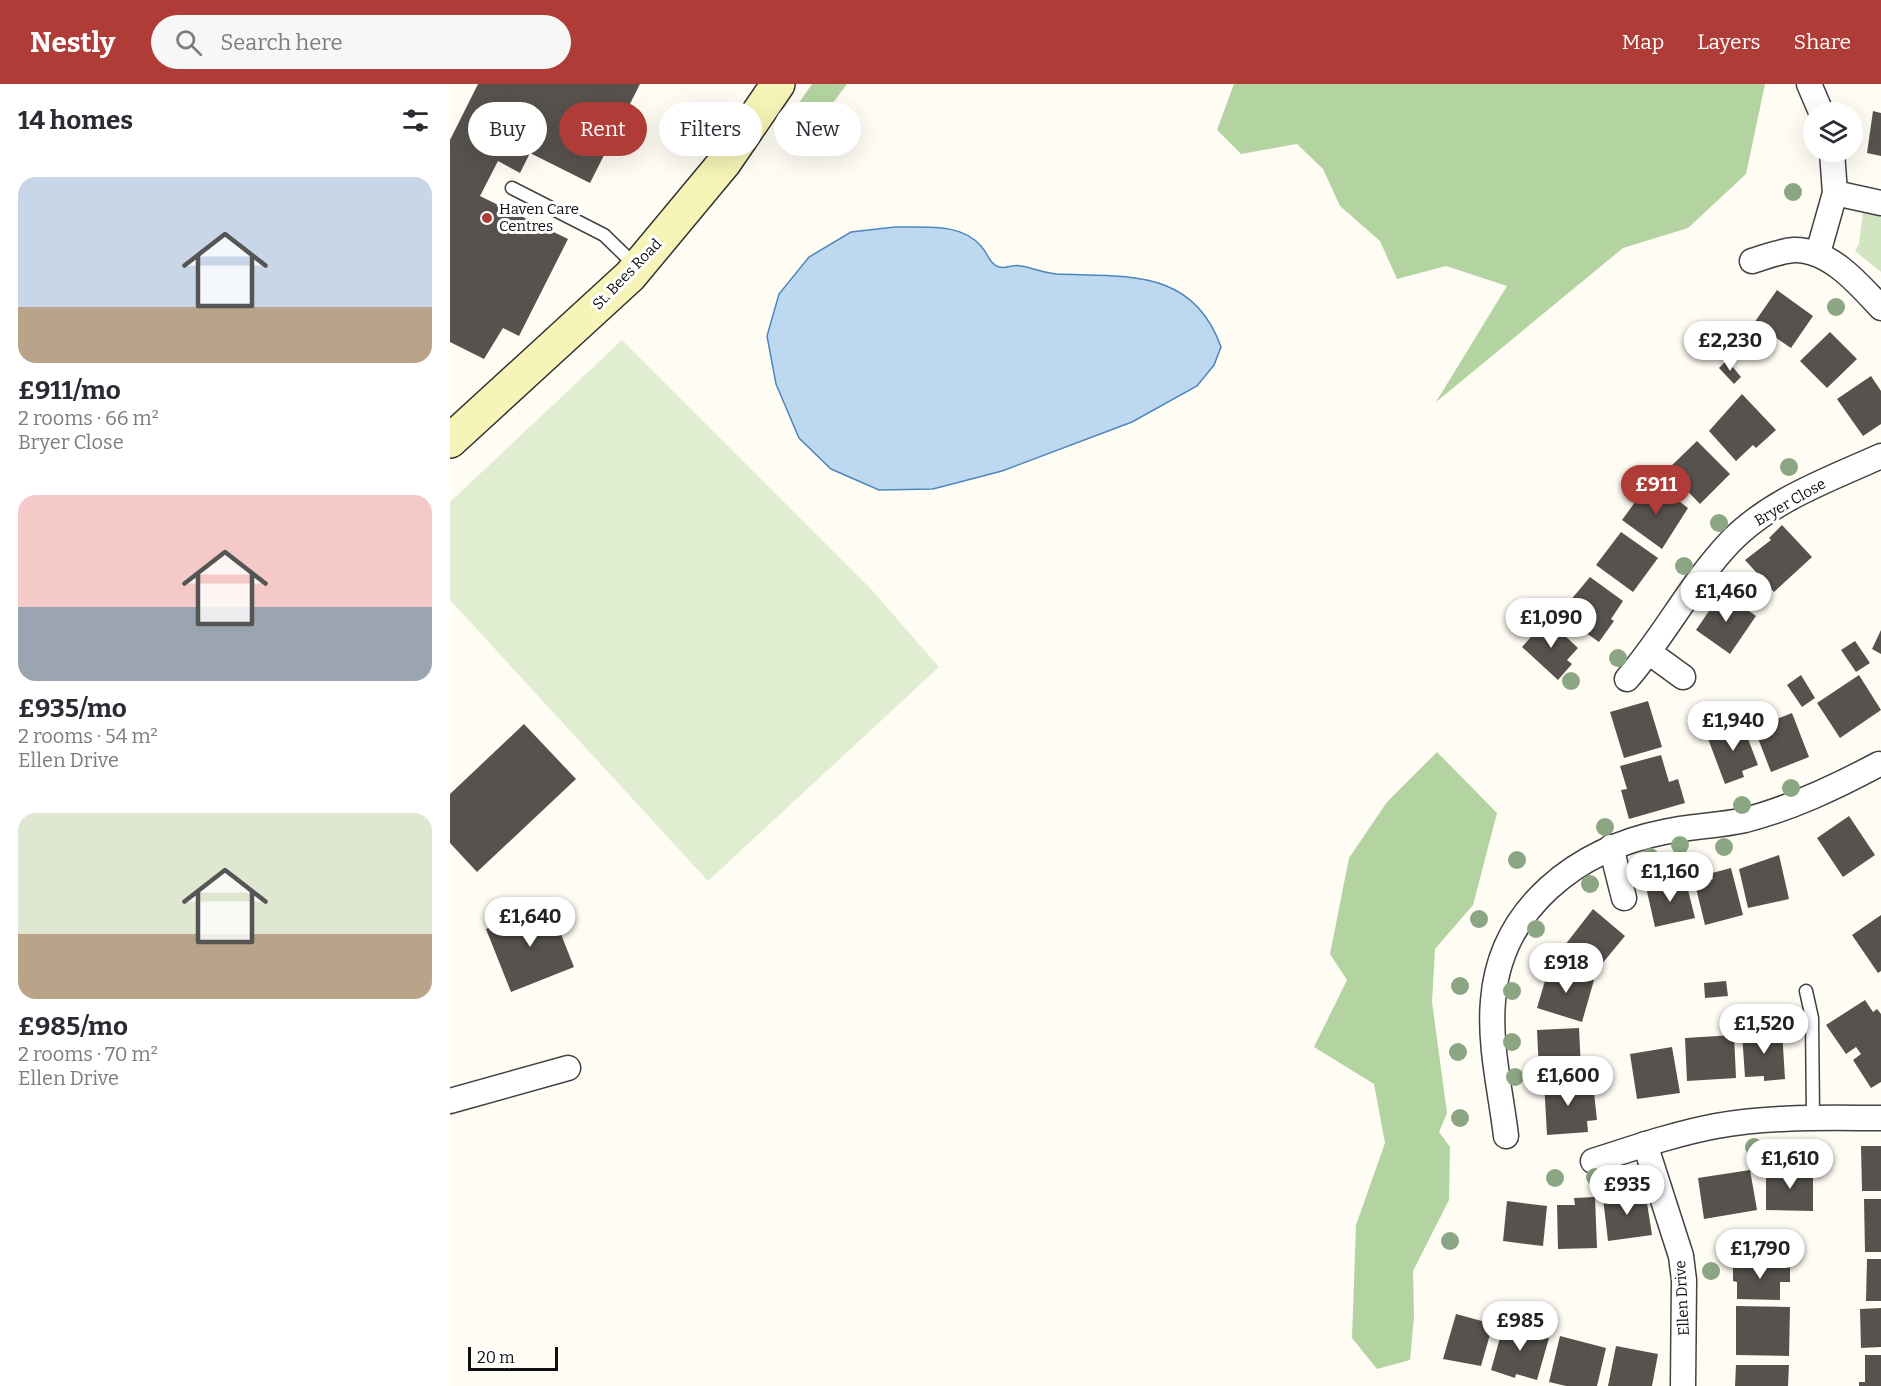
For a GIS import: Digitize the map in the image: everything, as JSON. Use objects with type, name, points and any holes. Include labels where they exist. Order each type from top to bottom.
[{"type":"main road","name":"St. Bees Road","points":[[450,441],[637,267],[724,163],[778,84]]},
{"type":"street","points":[[1809,84],[1817,102]]},
{"type":"street","points":[[1818,253],[1835,193],[1833,162]]},
{"type":"street","points":[[1835,193],[1881,203]]},
{"type":"street","points":[[1752,261],[1793,250],[1818,253],[1849,276],[1881,308]]},
{"type":"street","name":"Bryer Close","points":[[1627,679],[1650,653],[1712,563],[1732,540],[1762,515],[1881,456]]},
{"type":"street","points":[[1650,653],[1683,677]]},
{"type":"street","points":[[1506,1136],[1493,1029],[1493,1001],[1497,972],[1509,940],[1541,894],[1570,869],[1611,847],[1666,831],[1708,827],[1777,810],[1844,783],[1880,764]]},
{"type":"street","points":[[1611,847],[1624,898]]},
{"type":"street","points":[[450,1101],[568,1068]]},
{"type":"street","points":[[1593,1161],[1645,1144],[1718,1125],[1755,1120],[1881,1118]]},
{"type":"street","name":"Ellen Drive","points":[[1645,1144],[1681,1257],[1684,1280],[1683,1386]]},
{"type":"lane","points":[[512,188],[604,235],[637,267]]},
{"type":"lane","points":[[1806,991],[1812,1018],[1813,1118]]},
{"type":"green space","points":[[812,84],[847,84],[834,102],[799,102]]},
{"type":"green space","points":[[1234,84],[1765,84],[1746,174],[1688,228],[1623,248],[1436,402],[1507,286],[1446,266],[1397,279],[1380,241],[1340,206],[1323,169],[1297,144],[1241,154],[1217,130]]},
{"type":"green space","points":[[1863,212],[1881,214],[1881,272],[1855,251],[1859,244]]},
{"type":"green space","points":[[622,340],[871,589],[939,667],[708,881],[450,600],[450,502]]},
{"type":"green space","points":[[1437,752],[1497,813],[1473,905],[1435,949],[1432,1002],[1447,1113],[1439,1132],[1450,1147],[1449,1200],[1413,1271],[1414,1316],[1410,1360],[1377,1369],[1352,1338],[1356,1225],[1385,1143],[1374,1084],[1314,1047],[1347,980],[1330,954],[1349,858],[1387,802]]},
{"type":"water","points":[[895,227],[930,227],[963,233],[973,238],[991,261],[999,267],[1018,266],[1057,274],[1132,278],[1155,282],[1175,290],[1193,303],[1209,321],[1221,347],[1214,365],[1197,386],[1132,422],[1002,471],[933,489],[879,490],[831,469],[799,438],[776,384],[767,336],[779,294],[809,257],[851,232]]},
{"type":"building","name":"Haven Care Centres","points":[[478,84],[640,84],[631,102],[559,102],[559,156],[604,156],[590,183],[536,156],[547,156],[547,102],[469,102]]},
{"type":"building","name":"Haven Care Centres","points":[[468,104],[468,156],[528,156],[520,173],[498,161],[480,196],[568,239],[519,336],[503,328],[484,359],[450,342],[450,140]]},
{"type":"building","points":[[1873,111],[1881,113],[1881,156],[1867,153]]},
{"type":"building","points":[[1777,290],[1813,316],[1791,348],[1754,323]]},
{"type":"building","points":[[1830,332],[1857,359],[1827,388],[1800,361]]},
{"type":"building","points":[[1727,360],[1741,377],[1734,384],[1719,368]]},
{"type":"building","points":[[1871,376],[1881,391],[1881,424],[1863,436],[1837,399]]},
{"type":"building","points":[[1742,394],[1776,430],[1756,448],[1753,445],[1736,461],[1709,431]]},
{"type":"building","points":[[1697,441],[1730,474],[1700,504],[1667,470]]},
{"type":"building","points":[[1655,483],[1688,508],[1662,549],[1622,520],[1638,498],[1642,501]]},
{"type":"building","points":[[1782,525],[1812,557],[1774,592],[1745,560],[1771,540],[1769,538]]},
{"type":"building","points":[[1621,532],[1658,558],[1633,592],[1596,565]]},
{"type":"building","points":[[1590,577],[1623,601],[1611,619],[1614,621],[1599,642],[1559,614]]},
{"type":"building","points":[[1722,592],[1756,616],[1730,654],[1696,630]]},
{"type":"building","points":[[1547,619],[1578,648],[1567,660],[1572,664],[1558,680],[1522,647]]},
{"type":"building","points":[[1881,630],[1881,654],[1872,649]]},
{"type":"building","points":[[1855,641],[1870,663],[1856,672],[1841,650]]},
{"type":"building","points":[[1801,675],[1815,698],[1802,707],[1787,685]]},
{"type":"building","points":[[1859,675],[1881,710],[1840,738],[1817,703]]},
{"type":"building","points":[[1648,701],[1662,747],[1624,758],[1610,712]]},
{"type":"building","points":[[1792,713],[1809,757],[1771,772],[1754,728]]},
{"type":"building","points":[[1742,723],[1758,765],[1742,771],[1744,777],[1725,784],[1707,736]]},
{"type":"building","points":[[524,724],[576,779],[477,872],[450,843],[450,794]]},
{"type":"building","points":[[1661,755],[1669,782],[1678,779],[1685,803],[1629,819],[1621,790],[1627,789],[1620,766]]},
{"type":"building","points":[[1849,816],[1875,855],[1843,877],[1817,838]]},
{"type":"building","points":[[1779,855],[1789,899],[1748,908],[1739,869]]},
{"type":"building","points":[[1731,868],[1743,915],[1705,925],[1695,884],[1713,879],[1712,873]]},
{"type":"building","points":[[1685,878],[1695,918],[1655,927],[1646,887]]},
{"type":"building","points":[[549,904],[574,967],[511,992],[486,929]]},
{"type":"building","points":[[1593,909],[1625,936],[1596,971],[1565,945]]},
{"type":"building","points":[[1881,915],[1881,971],[1878,973],[1852,935]]},
{"type":"building","points":[[1549,967],[1594,980],[1582,1022],[1537,1008]]},
{"type":"building","points":[[1726,981],[1728,996],[1705,998],[1704,983]]},
{"type":"building","points":[[1865,1000],[1873,1012],[1877,1009],[1881,1014],[1881,1082],[1871,1088],[1853,1060],[1861,1054],[1856,1047],[1846,1054],[1826,1025]]},
{"type":"building","points":[[1579,1028],[1581,1070],[1539,1072],[1537,1030]]},
{"type":"building","points":[[1782,1030],[1785,1079],[1764,1081],[1764,1076],[1745,1077],[1742,1033]]},
{"type":"building","points":[[1734,1035],[1736,1078],[1687,1081],[1685,1038]]},
{"type":"building","points":[[1672,1047],[1680,1093],[1637,1099],[1630,1054]]},
{"type":"building","points":[[1584,1079],[1585,1093],[1594,1093],[1597,1120],[1587,1121],[1588,1132],[1547,1135],[1544,1081]]},
{"type":"building","points":[[1861,1146],[1881,1146],[1881,1191],[1862,1191]]},
{"type":"building","points":[[1750,1170],[1757,1210],[1704,1219],[1698,1178]]},
{"type":"building","points":[[1766,1170],[1813,1170],[1813,1211],[1766,1210]]},
{"type":"building","points":[[1645,1190],[1652,1235],[1608,1241],[1603,1198]]},
{"type":"building","points":[[1595,1197],[1597,1248],[1558,1249],[1557,1205],[1575,1205],[1574,1198]]},
{"type":"building","points":[[1864,1199],[1881,1199],[1881,1252],[1865,1252]]},
{"type":"building","points":[[1507,1201],[1547,1206],[1543,1246],[1503,1241]]},
{"type":"building","points":[[1867,1259],[1881,1259],[1881,1301],[1866,1301]]},
{"type":"building","points":[[1733,1262],[1790,1263],[1790,1282],[1780,1282],[1780,1300],[1737,1299],[1737,1282],[1733,1281]]},
{"type":"building","points":[[1736,1306],[1790,1307],[1789,1356],[1736,1355]]},
{"type":"building","points":[[1881,1308],[1881,1347],[1861,1348],[1860,1309]]},
{"type":"building","points":[[1456,1314],[1493,1324],[1481,1366],[1443,1359]]},
{"type":"building","points":[[1505,1320],[1530,1327],[1529,1332],[1549,1338],[1537,1380],[1516,1374],[1515,1378],[1491,1370]]},
{"type":"building","points":[[1560,1336],[1606,1348],[1597,1386],[1566,1386],[1549,1382]]},
{"type":"building","points":[[1616,1346],[1658,1354],[1652,1386],[1608,1386]]},
{"type":"building","points":[[1865,1355],[1881,1355],[1881,1386],[1859,1386],[1859,1382],[1865,1382]]},
{"type":"building","points":[[1736,1365],[1789,1365],[1788,1386],[1735,1386]]},
{"type":"place","name":"Haven Care Centres","points":[[487,218]]}]
